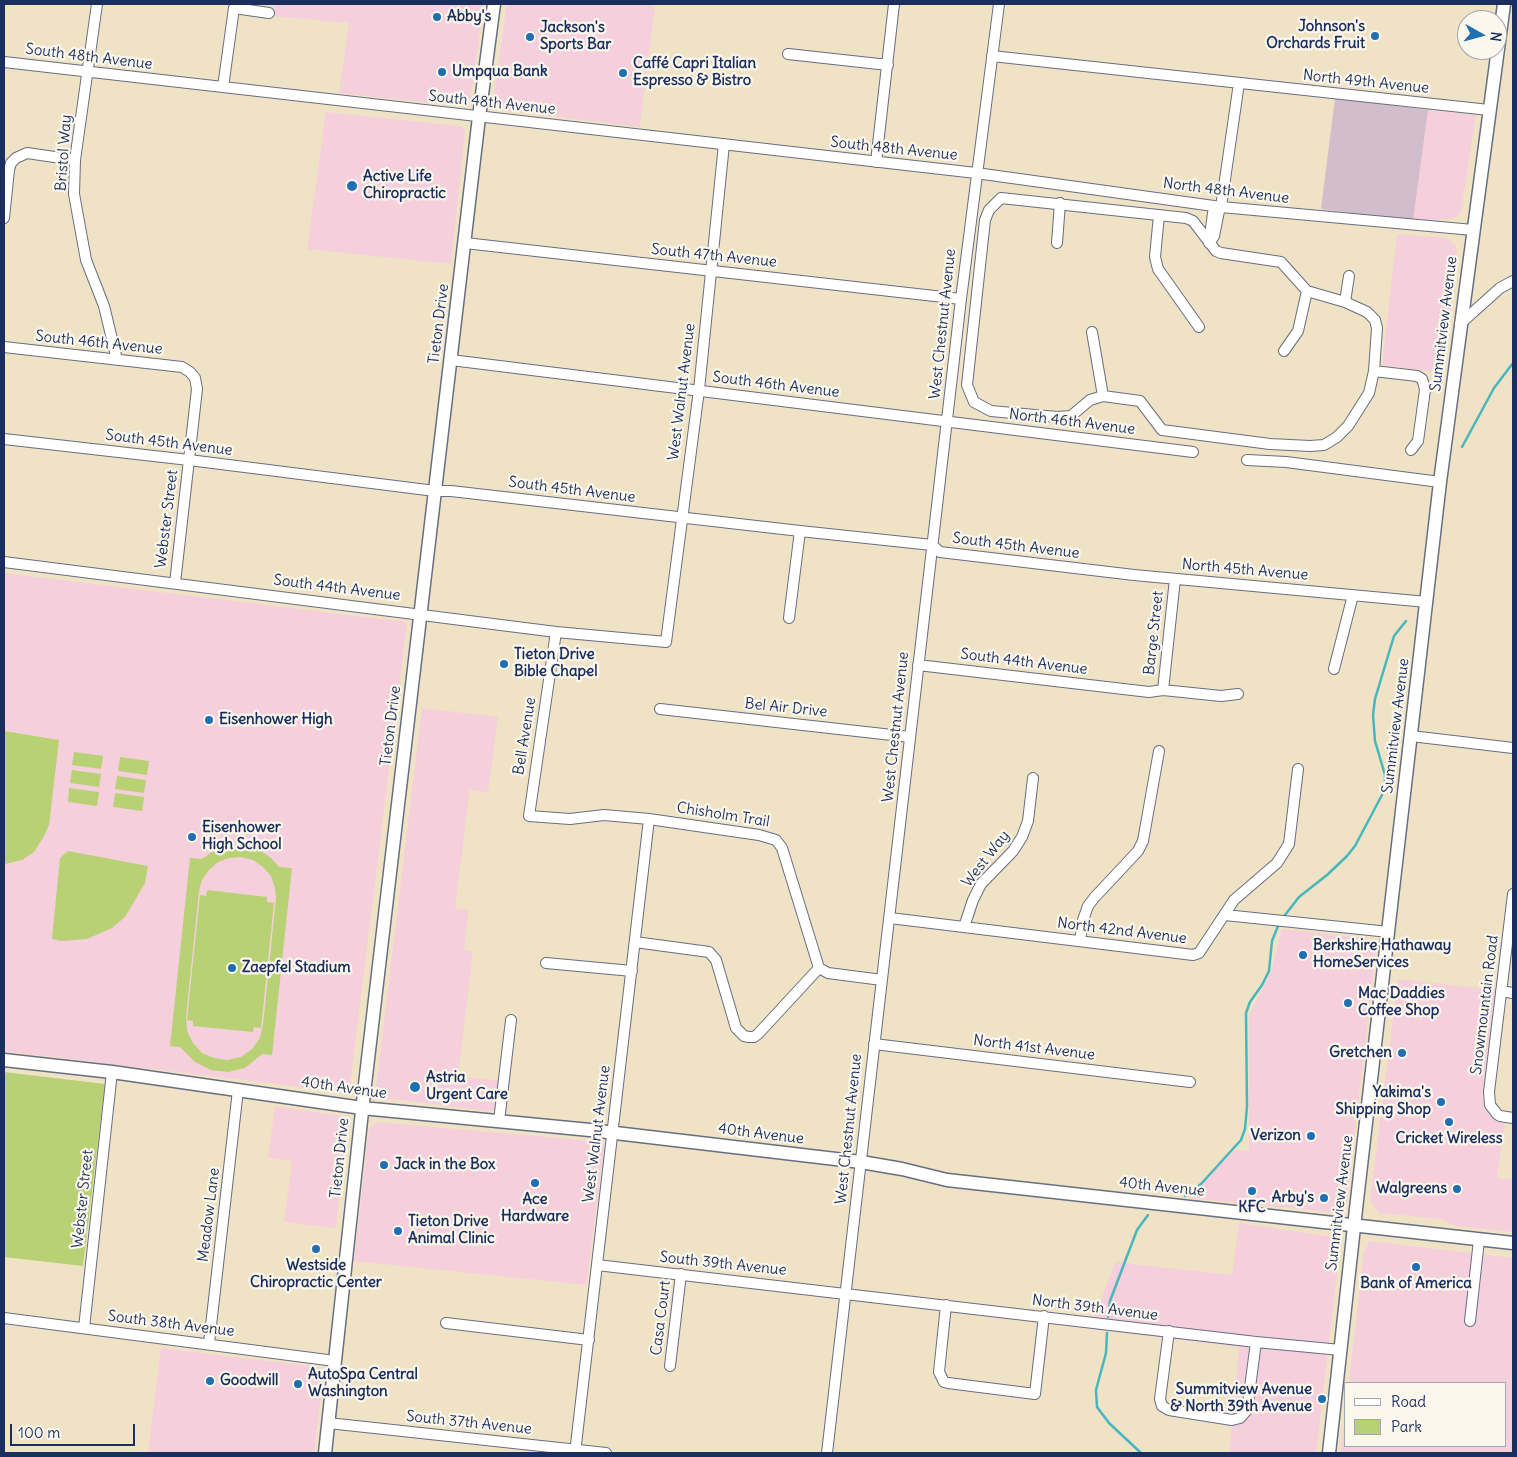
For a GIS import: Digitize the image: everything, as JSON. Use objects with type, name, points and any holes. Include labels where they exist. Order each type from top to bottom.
[{"type":"main road","name":"Tieton Drive","points":[[325,1453],[362,1108],[465,243],[478,117],[494,4]]},
{"type":"main road","name":"Summitview Avenue","points":[[1329,1453],[1440,482],[1504,4]]},
{"type":"main road","name":"40th Avenue","points":[[4,1060],[112,1072],[362,1108],[612,1133],[861,1162],[902,1169],[947,1180],[1354,1224],[1513,1244]]},
{"type":"street","name":"Bristol Way","points":[[97,4],[75,160],[74,194],[86,260],[104,306],[117,360]]},
{"type":"street","points":[[876,162],[894,4]]},
{"type":"street","name":"West Chestnut Avenue","points":[[826,1453],[976,173],[1000,4]]},
{"type":"street","points":[[223,87],[234,8],[269,13]]},
{"type":"street","points":[[788,54],[888,65]]},
{"type":"street","name":"North 49th Avenue","points":[[992,56],[1489,110]]},
{"type":"street","name":"South 48th Avenue","points":[[4,62],[976,173]]},
{"type":"street","points":[[1209,243],[1239,84]]},
{"type":"street","name":"West Walnut Avenue","points":[[666,642],[699,390],[724,144]]},
{"type":"street","points":[[4,218],[9,170],[11,163],[16,158],[27,153],[75,160]]},
{"type":"street","name":"North 48th Avenue","points":[[976,173],[1217,206],[1473,230]]},
{"type":"street","points":[[1001,198],[1060,203],[1190,219],[1198,226],[1216,251],[1281,262],[1307,291],[1345,302],[1367,312],[1375,320],[1377,328],[1374,370],[1369,393],[1348,426],[1336,437],[1324,444],[1310,446],[1270,444],[1162,430],[1140,401],[1103,396],[1090,400],[1071,416],[1057,417],[991,411],[974,402],[967,385],[985,220],[989,210],[1001,198]]},
{"type":"street","points":[[1057,243],[1060,203]]},
{"type":"street","points":[[1159,215],[1155,257],[1158,269],[1199,328]]},
{"type":"street","name":"South 47th Avenue","points":[[465,243],[961,299]]},
{"type":"street","points":[[1345,302],[1349,276]]},
{"type":"street","points":[[1460,324],[1500,288],[1513,281]]},
{"type":"street","points":[[1284,352],[1298,331],[1307,291]]},
{"type":"street","points":[[1092,332],[1103,396]]},
{"type":"street","name":"South 46th Avenue","points":[[4,347],[182,367],[190,372]]},
{"type":"street","name":"South 46th Avenue","points":[[451,360],[948,422]]},
{"type":"street","points":[[1374,370],[1417,376],[1422,379],[1425,390],[1418,441],[1411,450]]},
{"type":"street","name":"Webster Street","points":[[175,583],[198,389],[195,378],[190,372]]},
{"type":"street","name":"North 46th Avenue","points":[[948,422],[1193,452]]},
{"type":"street","name":"South 45th Avenue","points":[[4,439],[435,491],[452,491],[932,545],[940,552],[1134,575]]},
{"type":"street","points":[[1268,461],[1270,444]]},
{"type":"street","points":[[1247,460],[1440,482]]},
{"type":"street","points":[[789,618],[800,531]]},
{"type":"street","name":"South 44th Avenue","points":[[4,562],[556,632],[666,642]]},
{"type":"street","name":"North 45th Avenue","points":[[1134,575],[1427,602]]},
{"type":"street","name":"Barge Street","points":[[1163,690],[1175,579]]},
{"type":"street","points":[[1334,670],[1353,595]]},
{"type":"street","name":"Bell Avenue","points":[[529,816],[556,632]]},
{"type":"street","name":"South 44th Avenue","points":[[918,665],[1149,692],[1163,690],[1221,696],[1238,694]]},
{"type":"street","name":"Bel Air Drive","points":[[660,709],[910,737]]},
{"type":"street","points":[[1411,736],[1513,748]]},
{"type":"street","points":[[1080,941],[1083,920],[1088,906],[1138,851],[1143,842],[1159,751]]},
{"type":"street","name":"North 42nd Avenue","points":[[890,918],[1192,955],[1199,953],[1234,900],[1277,863],[1289,844],[1298,769]]},
{"type":"street","name":"West Way","points":[[964,927],[973,900],[981,884],[1013,851],[1022,837],[1028,821],[1033,778]]},
{"type":"street","name":"Chisholm Trail","points":[[529,816],[570,818],[604,815],[649,819],[759,835],[776,840],[782,848],[819,968]]},
{"type":"street","name":"West Walnut Avenue","points":[[575,1451],[649,819]]},
{"type":"street","name":"Snowmountain Road","points":[[1513,894],[1489,1092],[1490,1105],[1500,1116],[1513,1118]]},
{"type":"street","points":[[1225,915],[1389,932]]},
{"type":"street","points":[[635,942],[709,952],[716,960],[736,1028],[744,1036],[749,1037],[754,1037],[758,1034],[819,968],[828,973],[882,980]]},
{"type":"street","points":[[546,963],[632,971]]},
{"type":"street","points":[[1501,991],[1513,993]]},
{"type":"street","points":[[499,1121],[511,1020]]},
{"type":"street","name":"North 41st Avenue","points":[[874,1044],[1190,1082]]},
{"type":"street","name":"Webster Street","points":[[84,1328],[112,1072]]},
{"type":"street","name":"Meadow Lane","points":[[209,1343],[238,1090]]},
{"type":"street","points":[[1470,1321],[1479,1240]]},
{"type":"street","name":"South 39th Avenue","points":[[597,1265],[846,1293]]},
{"type":"street","name":"Casa Court","points":[[670,1366],[681,1274]]},
{"type":"street","name":"North 39th Avenue","points":[[846,1293],[1168,1332],[1341,1350]]},
{"type":"street","points":[[946,1305],[939,1372],[941,1379],[948,1384],[1035,1394],[1044,1316]]},
{"type":"street","name":"South 38th Avenue","points":[[4,1318],[209,1343],[335,1361]]},
{"type":"street","points":[[446,1323],[589,1340]]},
{"type":"street","points":[[1168,1332],[1160,1399],[1162,1406],[1169,1410],[1232,1420],[1240,1418],[1247,1410],[1256,1342]]},
{"type":"street","name":"South 37th Avenue","points":[[328,1423],[606,1453]]},
{"type":"shaded area","points":[[274,4],[484,4],[470,102],[459,106],[339,93],[349,23],[273,16]]},
{"type":"shaded area","points":[[507,4],[634,4],[655,6],[640,127],[502,110],[493,100]]},
{"type":"shaded area","points":[[1335,98],[1428,110],[1413,221],[1321,209]]},
{"type":"shaded area","points":[[1428,110],[1476,115],[1459,215],[1452,219],[1413,221]]},
{"type":"shaded area","points":[[326,112],[460,126],[465,130],[451,264],[307,249]]},
{"type":"shaded area","points":[[1397,234],[1446,238],[1455,245],[1457,250],[1443,373],[1382,365]]},
{"type":"shaded area","name":"Eisenhower High School","points":[[4,573],[407,622],[349,1093],[4,1051]]},
{"type":"shaded area","points":[[422,708],[498,717],[488,792],[470,790],[455,908],[469,910],[464,950],[473,951],[458,1076],[510,1082],[507,1113],[383,1098],[376,1088]]},
{"type":"shaded area","points":[[1282,929],[1377,940],[1347,1201],[1331,1212],[1189,1198],[1235,1150],[1249,1151],[1249,1015],[1271,972]]},
{"type":"shaded area","points":[[1398,979],[1495,990],[1482,1097],[1485,1111],[1495,1119],[1505,1122],[1497,1178],[1513,1180],[1513,1232],[1454,1226],[1442,1219],[1379,1213],[1372,1204],[1370,1199]]},
{"type":"shaded area","points":[[275,1106],[341,1116],[347,1119],[336,1228],[284,1222],[292,1161],[268,1158]]},
{"type":"shaded area","points":[[376,1122],[605,1142],[586,1285],[354,1261],[369,1129]]},
{"type":"shaded area","points":[[1239,1223],[1335,1237],[1340,1246],[1316,1453],[1229,1453],[1239,1347],[1090,1329],[1115,1262],[1232,1275]]},
{"type":"shaded area","points":[[1370,1241],[1513,1258],[1513,1453],[1340,1453],[1344,1424],[1344,1447],[1507,1447],[1507,1382],[1349,1382],[1364,1252]]},
{"type":"shaded area","points":[[161,1348],[319,1367],[324,1372],[314,1453],[148,1453]]},
{"type":"green space","points":[[4,731],[59,740],[49,825],[34,852],[22,860],[5,864],[4,863]]},
{"type":"green space","points":[[74,752],[103,756],[101,769],[72,765]]},
{"type":"green space","points":[[120,757],[149,761],[147,775],[118,771]]},
{"type":"green space","points":[[72,770],[101,774],[99,787],[70,783]]},
{"type":"green space","points":[[117,776],[146,780],[144,793],[115,789]]},
{"type":"green space","points":[[69,788],[99,792],[97,806],[68,802]]},
{"type":"green space","points":[[115,793],[144,797],[142,811],[113,807]]},
{"type":"green space","points":[[242,845],[258,849],[271,858],[279,867],[292,868],[272,1055],[262,1054],[245,1068],[228,1072],[211,1070],[195,1062],[180,1047],[170,1046],[190,858],[202,859],[212,852],[227,846]],"holes":[[[241,857],[253,860],[271,876],[276,898],[263,1025],[260,1038],[252,1049],[241,1057],[227,1060],[214,1058],[202,1053],[193,1043],[187,1031],[186,1017],[199,891],[202,880],[218,862],[229,858]]]},
{"type":"green space","points":[[68,851],[148,866],[145,883],[125,917],[112,928],[87,939],[61,941],[52,939],[60,858]]},
{"type":"green space","points":[[207,890],[267,897],[267,902],[274,903],[261,1028],[254,1027],[253,1032],[193,1026],[193,1021],[187,1020],[200,895],[206,896]]},
{"type":"green space","points":[[4,1072],[105,1084],[83,1266],[4,1257]]},
{"type":"waterway","points":[[1462,447],[1494,388],[1513,363]]},
{"type":"waterway","points":[[1285,915],[1299,897],[1347,856],[1355,846],[1382,795],[1385,775],[1375,741],[1373,715],[1375,699],[1394,636],[1406,621]]},
{"type":"waterway","points":[[1185,1196],[1201,1184],[1241,1140],[1245,1129],[1247,1107],[1246,1013],[1250,1002],[1269,971],[1272,941],[1278,926]]},
{"type":"waterway","points":[[1108,1317],[1110,1301],[1137,1230],[1148,1215]]},
{"type":"waterway","points":[[1107,1333],[1106,1353],[1096,1390],[1097,1407],[1109,1423],[1141,1453]]},
{"type":"place","name":"Abby's","points":[[437,17]]},
{"type":"place","name":"Johnson's Orchards Fruit","points":[[1375,36]]},
{"type":"place","name":"Jackson's Sports Bar","points":[[530,37]]},
{"type":"place","name":"Umpqua Bank","points":[[442,72]]},
{"type":"place","name":"Caffé Capri Italian Espresso & Bistro","points":[[623,73]]},
{"type":"place","name":"Active Life Chiropractic","points":[[352,186]]},
{"type":"place","name":"Tieton Drive Bible Chapel","points":[[504,664]]},
{"type":"place","name":"Eisenhower High","points":[[209,720]]},
{"type":"place","name":"Eisenhower High School","points":[[192,837]]},
{"type":"place","name":"Berkshire Hathaway HomeServices","points":[[1303,955]]},
{"type":"place","name":"Zaepfel Stadium","points":[[232,968]]},
{"type":"place","name":"Mac Daddies Coffee Shop","points":[[1348,1003]]},
{"type":"place","name":"Gretchen","points":[[1402,1053]]},
{"type":"place","name":"Astria Urgent Care","points":[[415,1087]]},
{"type":"place","name":"Yakima's Shipping Shop","points":[[1441,1102]]},
{"type":"place","name":"Cricket Wireless","points":[[1449,1122]]},
{"type":"place","name":"Verizon","points":[[1311,1136]]},
{"type":"place","name":"Jack in the Box","points":[[384,1165]]},
{"type":"place","name":"Ace Hardware","points":[[535,1183]]},
{"type":"place","name":"Walgreens","points":[[1457,1189]]},
{"type":"place","name":"KFC","points":[[1252,1191]]},
{"type":"place","name":"Arby's","points":[[1324,1198]]},
{"type":"place","name":"Tieton Drive Animal Clinic","points":[[398,1231]]},
{"type":"place","name":"Westside Chiropractic Center","points":[[316,1249]]},
{"type":"place","name":"Bank of America","points":[[1416,1267]]},
{"type":"place","name":"Goodwill","points":[[210,1381]]},
{"type":"place","name":"AutoSpa Central Washington","points":[[298,1384]]},
{"type":"place","name":"Summitview Avenue & North 39th Avenue","points":[[1322,1399]]}]
